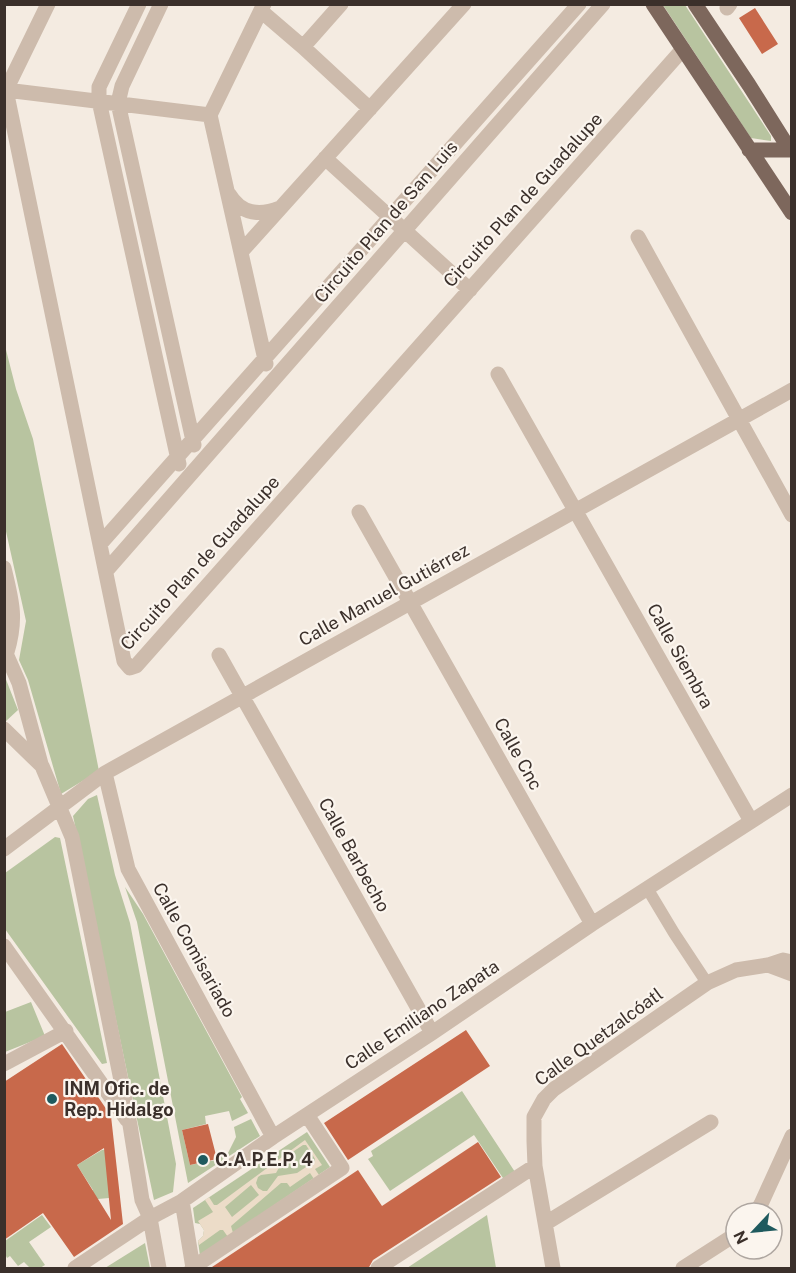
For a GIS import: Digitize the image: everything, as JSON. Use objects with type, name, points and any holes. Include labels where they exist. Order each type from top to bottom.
[{"type":"main road","points":[[653,4],[792,213]]},
{"type":"main road","points":[[695,4],[791,150]]},
{"type":"main road","points":[[749,150],[791,150]]},
{"type":"street","points":[[48,4],[6,90],[210,115]]},
{"type":"street","points":[[140,4],[99,87],[99,101],[182,484]]},
{"type":"street","points":[[161,4],[122,86],[118,103],[198,466]]},
{"type":"street","points":[[303,47],[341,4]]},
{"type":"street","points":[[241,252],[464,4]]},
{"type":"street","name":"Circuito Plan de San Luis","points":[[100,543],[579,4]]},
{"type":"street","name":"Circuito Plan de San Luis","points":[[106,571],[603,4]]},
{"type":"street","points":[[270,384],[210,115],[262,8],[370,109]]},
{"type":"street","name":"Circuito Plan de Guadalupe","points":[[6,90],[124,661],[132,668],[683,49]]},
{"type":"street","points":[[325,158],[470,290]]},
{"type":"street","points":[[228,192],[234,203],[249,212],[269,213],[280,208]]},
{"type":"street","points":[[638,237],[792,515]]},
{"type":"street","name":"Calle Siembra","points":[[498,374],[751,821]]},
{"type":"street","name":"Calle Manuel Gutiérrez","points":[[4,849],[105,773],[792,390]]},
{"type":"street","name":"Calle Cnc","points":[[359,512],[592,924]]},
{"type":"street","points":[[4,568],[13,605],[13,632],[6,650],[19,683],[42,766],[72,837],[130,1125],[142,1200],[150,1218],[159,1269]]},
{"type":"street","name":"Calle Barbecho","points":[[219,655],[432,1033]]},
{"type":"street","points":[[4,729],[42,766]]},
{"type":"street","name":"Calle Comisariado","points":[[105,773],[128,869],[273,1137]]},
{"type":"street","name":"Calle Emiliano Zapata","points":[[75,1269],[150,1218],[182,1201],[273,1137],[432,1033],[592,924],[792,795]]},
{"type":"street","points":[[647,888],[707,983]]},
{"type":"street","points":[[4,946],[130,1125]]},
{"type":"street","name":"Calle Quetzalcóatl","points":[[554,1269],[535,1166],[534,1117],[544,1099],[554,1089],[707,983],[736,970],[783,960],[792,962]]},
{"type":"street","name":"Calle Quetzalcóatl","points":[[768,965],[792,974]]},
{"type":"street","points":[[4,1064],[66,1031]]},
{"type":"street","points":[[182,1201],[193,1268],[342,1168],[307,1115]]},
{"type":"street","points":[[546,1223],[711,1122]]},
{"type":"street","points":[[762,1201],[792,1136]]},
{"type":"street","points":[[378,1269],[535,1166]]},
{"type":"street","points":[[683,1269],[724,1242]]},
{"type":"green space","points":[[663,5],[685,5],[771,136],[771,141],[751,138]]},
{"type":"green space","points":[[4,342],[16,389],[33,439],[99,771],[61,794],[28,680],[19,660],[26,621],[5,527]]},
{"type":"green space","points":[[5,677],[18,710],[4,722]]},
{"type":"green space","points":[[97,795],[115,875],[130,923],[176,1164],[173,1192],[154,1200],[73,816],[88,799]]},
{"type":"green space","points":[[55,837],[60,838],[107,1063],[102,1064],[5,929],[5,873]]},
{"type":"green space","points":[[125,887],[143,914],[242,1097],[240,1099],[248,1113],[232,1121],[229,1111],[205,1116],[206,1124],[182,1130],[190,1165],[216,1160],[216,1156],[228,1153],[236,1137],[234,1127],[251,1119],[260,1136],[188,1183],[137,922]]},
{"type":"green space","points":[[31,1002],[45,1036],[5,1052],[5,1012]]},
{"type":"green space","points":[[462,1091],[515,1172],[505,1181],[474,1135],[390,1191],[368,1159],[373,1156],[371,1151]]},
{"type":"green space","points":[[307,1132],[330,1167],[200,1256],[198,1241],[203,1236],[204,1230],[200,1224],[195,1223],[193,1208]]},
{"type":"green space","points":[[112,1149],[109,1198],[98,1199],[88,1207],[82,1198],[93,1190],[77,1165],[102,1150]]},
{"type":"green space","points":[[42,1215],[51,1227],[29,1242],[45,1265],[40,1268],[30,1268],[24,1262],[18,1266],[10,1256],[7,1258],[5,1241]]},
{"type":"green space","points":[[487,1215],[496,1268],[407,1268]]},
{"type":"green space","points":[[145,1243],[150,1268],[105,1268]]},
{"type":"shaded area","points":[[305,1140],[322,1165],[315,1169],[319,1175],[314,1179],[310,1173],[290,1187],[287,1183],[281,1183],[231,1226],[233,1233],[228,1237],[223,1230],[220,1230],[199,1245],[198,1241],[203,1236],[204,1230],[198,1221],[213,1212],[205,1200],[209,1197],[214,1205]],"holes":[[[306,1145],[315,1161],[297,1173],[278,1176],[267,1191],[258,1188],[256,1183],[258,1177],[276,1173],[285,1157]],[[251,1185],[259,1195],[232,1217],[225,1207]]]},
{"type":"building","points":[[755,8],[778,44],[762,54],[739,18]]},
{"type":"building","points":[[466,1030],[490,1066],[348,1160],[324,1123]]},
{"type":"building","points":[[62,1044],[111,1116],[123,1224],[74,1257],[43,1213],[4,1240],[4,1082]],"holes":[[[104,1148],[111,1220],[77,1165]]]},
{"type":"building","points":[[208,1124],[217,1159],[190,1165],[182,1130]]},
{"type":"building","points":[[478,1142],[501,1177],[373,1260],[368,1269],[209,1269],[358,1170],[382,1206]]},
{"type":"place","name":"INM Ofic. de Rep. Hidalgo","points":[[52,1099]]},
{"type":"place","name":"C.A.P.E.P. 4","points":[[203,1160]]}]
